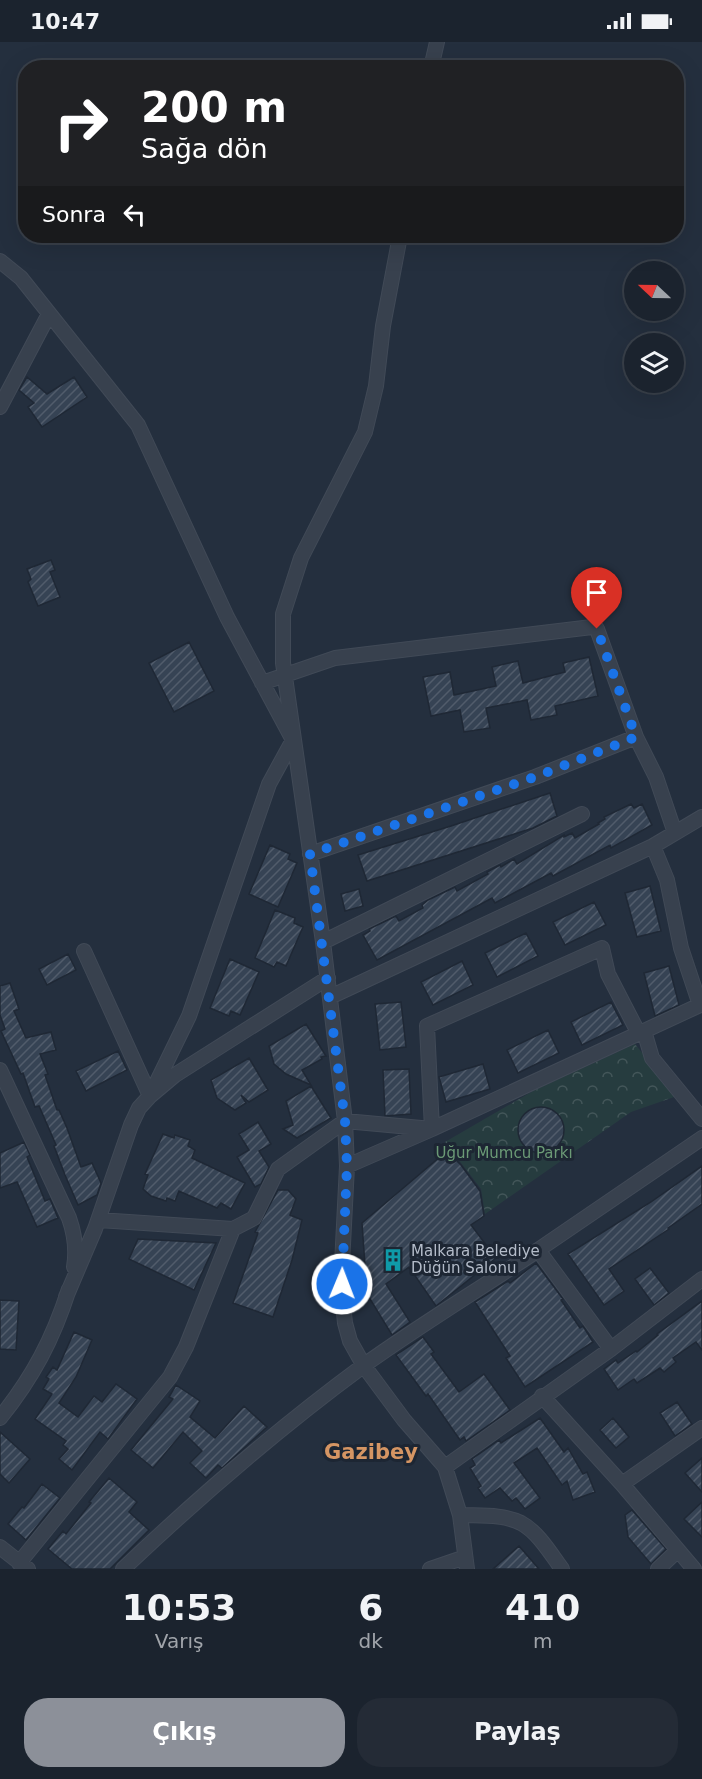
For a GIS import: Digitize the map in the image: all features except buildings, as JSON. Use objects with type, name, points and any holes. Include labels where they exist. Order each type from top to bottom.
[{"type":"street","points":[[433,60],[436,42]]},
{"type":"street","points":[[399,243],[383,326],[376,386],[365,432],[301,558],[283,614],[284,676],[328,978],[345,1121],[347,1166],[342,1251],[345,1323],[350,1341],[364,1366],[404,1419],[445,1467],[460,1515],[466,1563],[430,1569]]},
{"type":"street","points":[[0,261],[21,278],[138,425],[227,617],[293,740]]},
{"type":"street","points":[[0,407],[48,314]]},
{"type":"street","points":[[262,683],[335,658],[592,627],[597,629],[636,737],[656,777],[675,833]]},
{"type":"street","points":[[310,854],[535,777],[636,737]]},
{"type":"street","points":[[150,1096],[189,1016],[269,784],[293,740]]},
{"type":"street","points":[[323,942],[582,814]]},
{"type":"street","points":[[330,997],[653,846],[702,817]]},
{"type":"street","points":[[347,1166],[700,1005],[681,948],[667,880],[653,846]]},
{"type":"street","points":[[432,1129],[427,1026],[602,948],[608,974],[642,1032],[652,1058],[702,1119]]},
{"type":"street","points":[[84,951],[150,1096]]},
{"type":"street","points":[[66,1297],[99,1220],[130,1125],[139,1108],[175,1075],[328,978]]},
{"type":"street","points":[[0,1070],[75,1235],[76,1251],[66,1297],[58,1323],[45,1352],[0,1419]]},
{"type":"street","points":[[99,1220],[233,1229],[254,1218],[278,1169],[345,1121],[432,1129]]},
{"type":"street","points":[[123,1569],[197,1500],[364,1366],[702,1138]]},
{"type":"street","points":[[0,1547],[23,1566],[170,1377],[186,1347],[233,1229]]},
{"type":"street","points":[[538,1250],[611,1349]]},
{"type":"street","points":[[445,1467],[611,1349],[702,1279]]},
{"type":"street","points":[[542,1396],[622,1484],[694,1569]]},
{"type":"street","points":[[622,1484],[702,1428]]},
{"type":"street","points":[[460,1515],[498,1517],[522,1523],[531,1530],[562,1569]]},
{"type":"street","points":[[658,1569],[678,1550]]},
{"type":"green space","name":"Uğur Mumcu Parkı","points":[[635,1044],[677,1096],[631,1112],[485,1214],[481,1189],[445,1142],[533,1091]]},
{"type":"place","name":"Malkara Belediye Düğün Salonu","points":[[393,1260]]},
{"type":"district","name":"Gazibey","points":[[371,1452]]},
{"type":"route","points":[[342,1284],[347,1166],[345,1121],[310,854],[535,777],[636,737],[597,629]]}]
